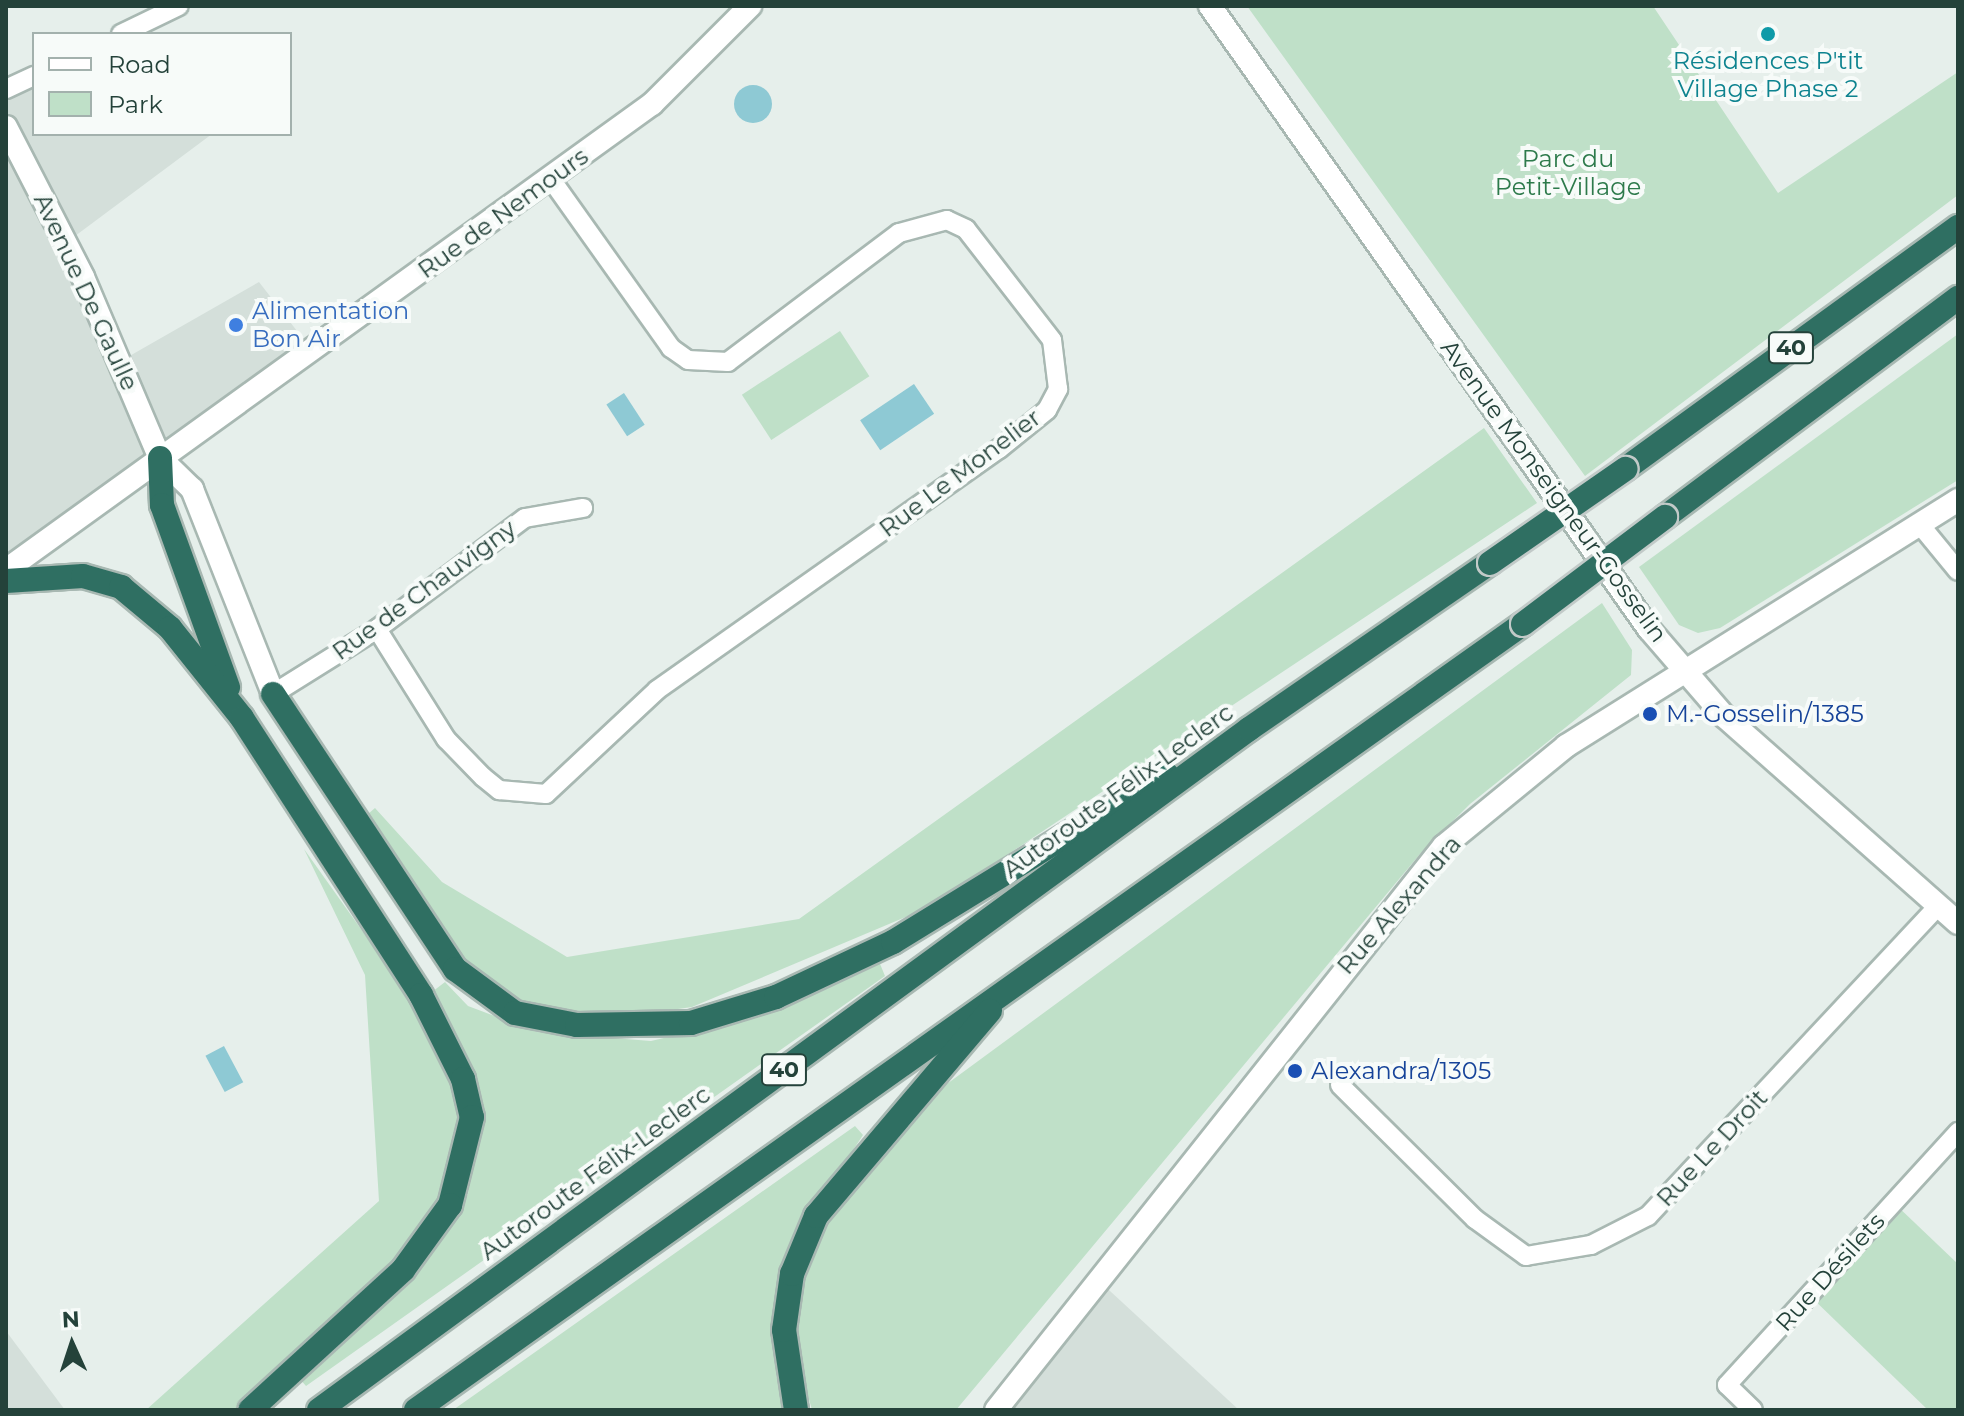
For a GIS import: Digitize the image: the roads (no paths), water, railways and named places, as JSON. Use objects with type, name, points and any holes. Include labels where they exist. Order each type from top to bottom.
[{"type":"highway","name":"Autoroute Félix-Leclerc","points":[[319,1410],[1249,729],[1625,469],[1958,227]]},
{"type":"highway","name":"40","points":[[416,1410],[1020,978],[1523,624],[1958,298]]},
{"type":"highway","points":[[160,458],[162,505],[197,615],[242,718]]},
{"type":"highway","points":[[6,581],[83,576],[121,587],[170,628],[242,718],[421,995],[450,1045],[472,1117],[450,1205],[403,1270],[250,1410]]},
{"type":"highway","points":[[273,694],[455,969],[515,1013],[615,1028],[691,1023],[776,997],[854,960],[1249,729]]},
{"type":"highway","points":[[796,1410],[784,1330],[792,1274],[816,1216],[1020,978]]},
{"type":"street","points":[[125,32],[179,6]]},
{"type":"street","name":"Rue de Nemours","points":[[6,570],[652,104],[750,6]]},
{"type":"street","name":"Avenue Monseigneur-Gosselin","points":[[1210,6],[1683,669],[1724,716],[1958,923]]},
{"type":"street","points":[[6,89],[32,77]]},
{"type":"street","name":"Avenue De Gaulle","points":[[6,127],[83,277],[160,458]]},
{"type":"street","name":"Rue Le Monelier","points":[[377,629],[446,739],[483,777],[499,790],[546,794],[657,690],[999,449],[1047,410],[1058,389],[1052,340],[966,229],[947,220],[899,233],[728,362],[688,360],[671,348],[551,179]]},
{"type":"street","points":[[160,458],[192,489],[273,694]]},
{"type":"street","name":"Rue Alexandra","points":[[996,1410],[1444,846],[1566,746],[1683,669],[1921,526],[1958,500]]},
{"type":"street","name":"Rue de Chauvigny","points":[[273,694],[377,629],[525,518],[583,508]]},
{"type":"street","points":[[1921,526],[1958,571]]},
{"type":"street","name":"Rue Le Droit","points":[[1340,1085],[1475,1219],[1526,1256],[1591,1245],[1648,1216],[1939,905]]},
{"type":"street","name":"Rue Désilets","points":[[1753,1410],[1727,1385],[1958,1132]]},
{"type":"water","points":[[753,85],[766,91],[772,104],[766,117],[753,123],[740,117],[734,104],[740,91]]},
{"type":"water","points":[[914,384],[934,414],[880,450],[860,420]]},
{"type":"water","points":[[624,393],[645,425],[627,436],[606,404]]},
{"type":"water","points":[[224,1046],[243,1082],[225,1092],[205,1056]]},
{"type":"place","name":"Résidences P'tit Village Phase 2","points":[[1768,34]]},
{"type":"place","name":"Alimentation Bon Air","points":[[236,325]]},
{"type":"place","name":"M.-Gosselin/1385","points":[[1650,714]]},
{"type":"place","name":"Alexandra/1305","points":[[1295,1071]]},
{"type":"park label","name":"Parc du Petit-Village","points":[[1568,173]]}]
